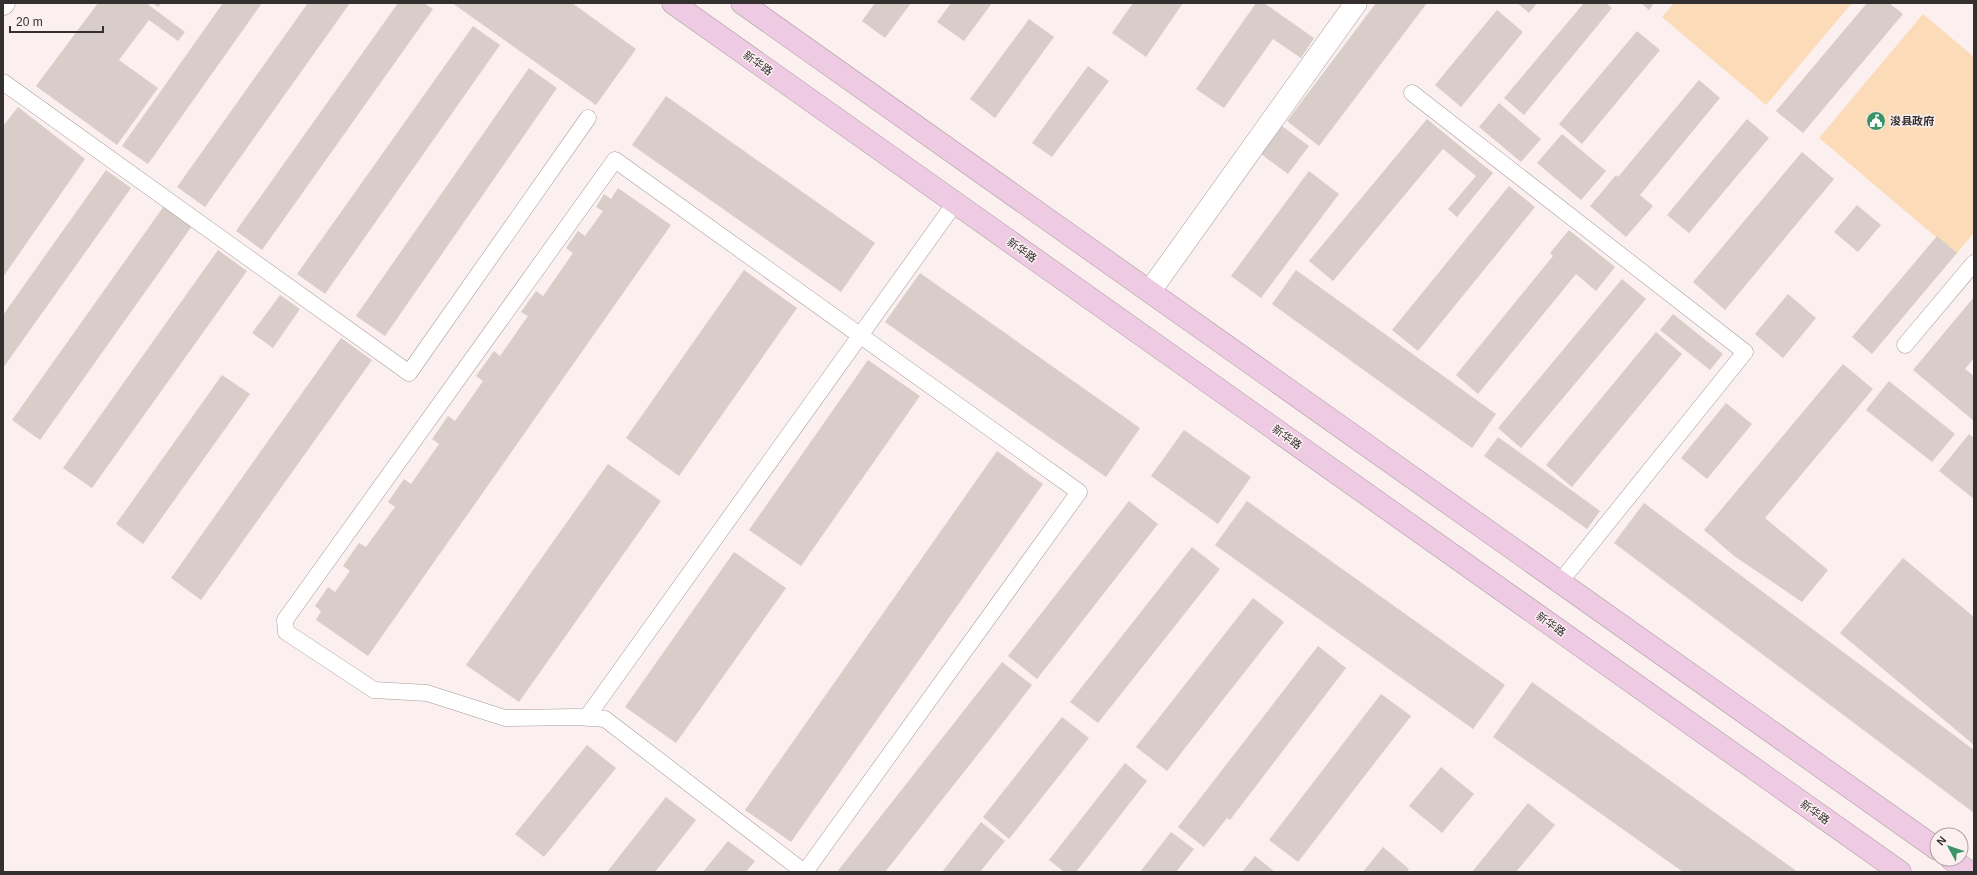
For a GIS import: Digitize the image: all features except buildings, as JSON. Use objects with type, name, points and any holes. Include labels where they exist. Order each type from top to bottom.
[{"type":"main road","name":"新华路","points":[[673,3],[1900,872]]},
{"type":"main road","points":[[742,3],[1929,843]]},
{"type":"street","points":[[1150,291],[1356,3]]},
{"type":"lane","points":[[3,82],[409,373],[588,118]]},
{"type":"lane","points":[[1412,94],[1745,352],[1560,582]]},
{"type":"lane","points":[[615,160],[1079,492],[804,872],[605,719],[587,717],[506,718],[426,693],[374,690],[286,632],[285,620],[615,160]]},
{"type":"lane","points":[[587,717],[956,203]]},
{"type":"lane","points":[[1905,345],[1974,264]]},
{"type":"shaded area","points":[[1674,3],[1852,3],[1766,105],[1662,17]]},
{"type":"shaded area","points":[[1923,14],[1974,57],[1974,233],[1956,254],[1819,138]]},
{"type":"place","name":"浚县政府","points":[[1876,121]]}]
